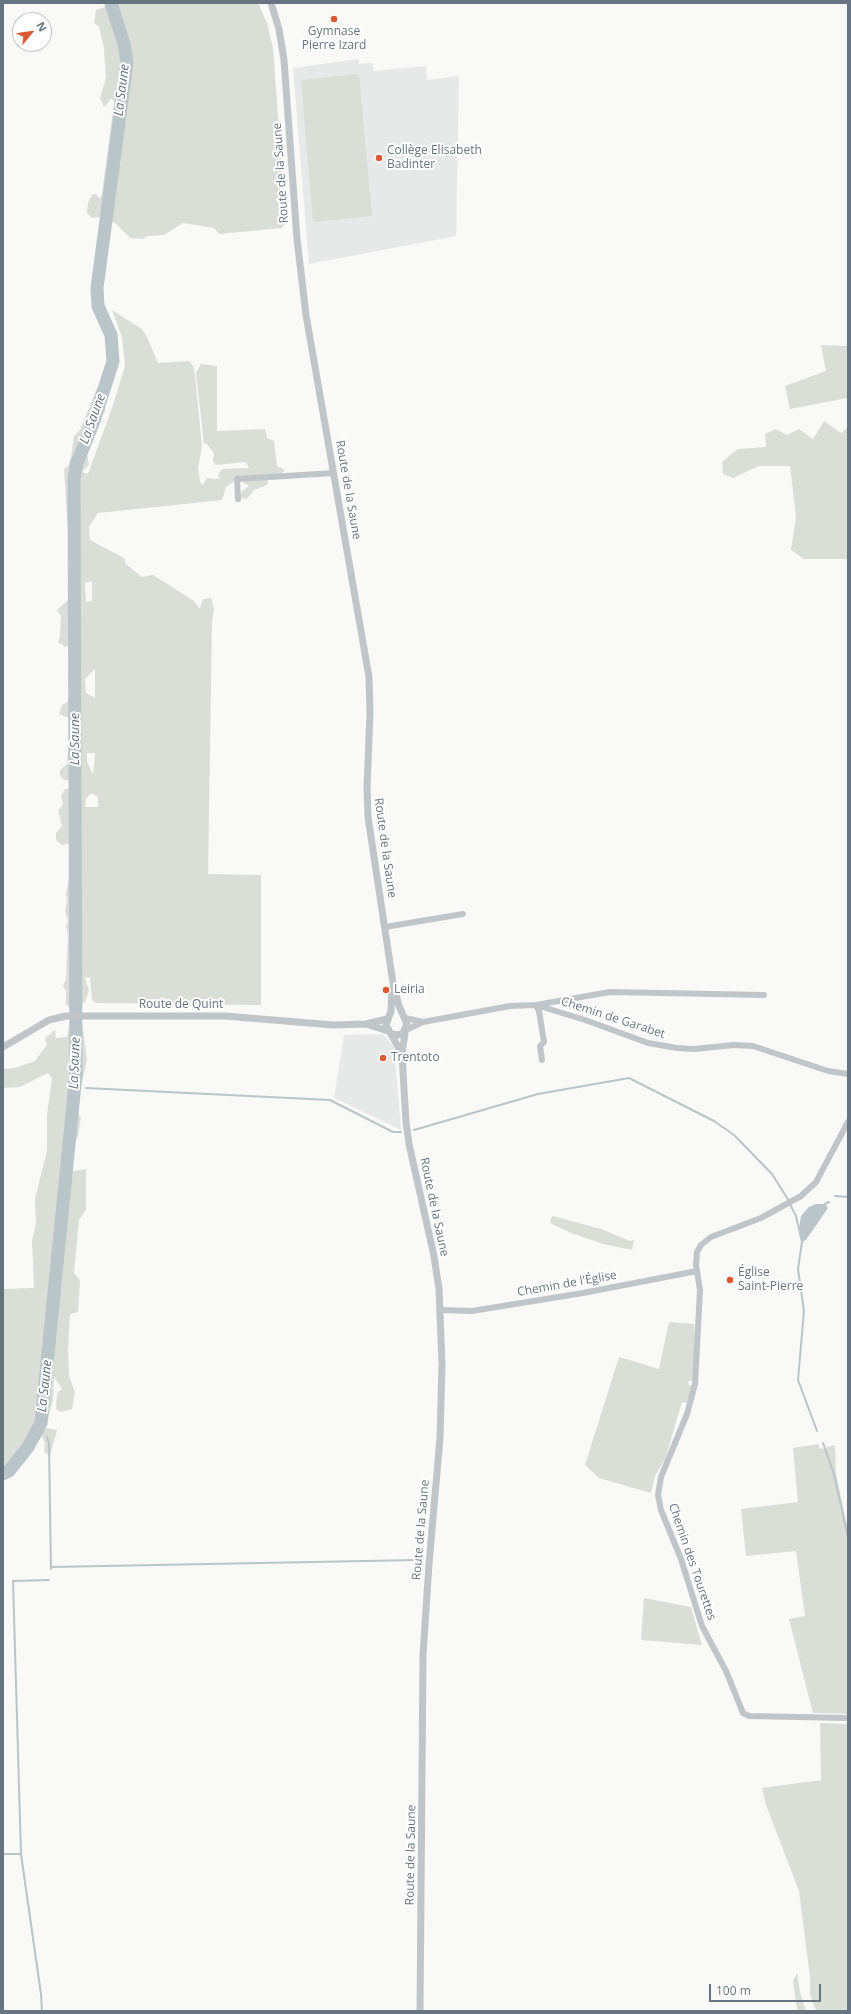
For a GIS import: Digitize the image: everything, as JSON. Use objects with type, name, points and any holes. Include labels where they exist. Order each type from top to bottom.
[{"type":"street","name":"Route de la Saune","points":[[271,3],[279,29],[284,60],[295,211],[306,315],[369,678],[370,713],[367,810],[393,983],[399,1006],[404,1017]]},
{"type":"street","points":[[238,498],[237,479],[334,473]]},
{"type":"street","points":[[385,927],[463,914]]},
{"type":"street","name":"Route de la Saune","points":[[388,1018],[391,1007],[393,983]]},
{"type":"street","name":"Chemin de Garabet","points":[[406,1031],[423,1022],[510,1006],[536,1005],[610,992],[764,995]]},
{"type":"street","points":[[536,1005],[539,1011],[544,1042],[540,1046],[542,1060]]},
{"type":"street","name":"Chemin de Garabet","points":[[536,1005],[585,1020],[648,1043],[677,1048],[694,1049],[734,1044],[753,1046],[828,1071],[848,1074]]},
{"type":"street","points":[[394,1014],[404,1017],[407,1024],[406,1031],[398,1035],[389,1032],[386,1025],[388,1018],[394,1014]]},
{"type":"street","name":"Route de Quint","points":[[3,1047],[49,1020],[66,1016],[225,1016],[323,1024],[366,1024],[388,1018]]},
{"type":"street","name":"Chemin de Garabet","points":[[404,1017],[423,1022]]},
{"type":"street","name":"Route de Quint","points":[[366,1024],[389,1032]]},
{"type":"street","name":"Route de la Saune","points":[[406,1031],[402,1055],[409,1144],[434,1256],[440,1310],[442,1413],[423,1655],[420,2011]]},
{"type":"street","name":"Route de la Saune","points":[[389,1032],[402,1055]]},
{"type":"street","name":"Chemin des Tourettes","points":[[848,1122],[816,1182],[801,1196],[761,1218],[723,1232],[705,1241],[697,1252],[695,1258],[700,1290],[695,1384],[685,1420],[661,1477],[658,1495],[661,1510],[681,1559],[702,1626],[726,1672],[743,1713],[750,1716],[848,1718]]},
{"type":"street","name":"Chemin de l'Église","points":[[440,1310],[472,1311],[583,1293],[697,1271]]},
{"type":"shaded area","points":[[105,3],[258,3],[267,23],[273,48],[284,199],[285,224],[282,228],[219,234],[214,228],[183,223],[164,235],[147,236],[143,239],[130,238],[115,223],[99,217],[92,218],[87,213],[88,203],[92,195],[96,194],[100,199],[102,194],[114,102],[112,98],[104,107],[100,98],[106,78],[104,49],[99,27],[94,23],[96,10],[105,7]]},
{"type":"shaded area","name":"Collège Elisabeth Badinter","points":[[358,59],[359,64],[372,63],[374,71],[426,66],[427,80],[459,76],[456,236],[309,264],[293,68]]},
{"type":"shaded area","points":[[359,74],[372,216],[313,222],[301,80]]},
{"type":"shaded area","points":[[112,310],[142,329],[158,363],[189,361],[193,366],[202,448],[198,467],[200,482],[203,485],[207,478],[220,479],[218,475],[222,469],[249,468],[246,462],[215,465],[213,460],[214,453],[206,443],[204,444],[196,373],[201,364],[217,366],[217,431],[265,429],[267,438],[274,441],[277,466],[285,470],[278,477],[269,478],[267,485],[254,490],[247,499],[240,498],[242,491],[249,486],[242,482],[250,480],[242,476],[226,487],[222,500],[98,513],[89,527],[90,540],[124,558],[126,564],[142,577],[153,575],[194,601],[200,609],[203,599],[211,598],[214,609],[212,622],[208,874],[261,875],[261,1005],[96,1003],[92,1000],[90,977],[85,978],[89,990],[85,1002],[72,1011],[66,1004],[66,991],[63,986],[66,979],[68,934],[66,926],[68,921],[65,911],[71,864],[71,843],[62,845],[56,840],[56,833],[62,826],[58,810],[63,805],[61,796],[65,789],[71,788],[71,780],[64,780],[60,776],[60,770],[67,764],[71,719],[59,714],[62,705],[69,701],[71,644],[65,647],[58,642],[60,636],[61,616],[57,610],[68,600],[69,550],[64,469],[68,466],[71,457],[74,436],[80,430],[97,388],[106,379],[112,385],[105,402],[105,412],[99,416],[97,430],[87,454],[89,465],[82,472],[88,474],[112,408],[125,366],[122,337]],"holes":[[[92,581],[92,601],[86,602],[85,583]],[[95,669],[95,698],[86,693],[85,679]],[[87,753],[95,753],[93,774],[87,762]],[[91,793],[98,797],[98,807],[85,807],[86,799]]]},
{"type":"shaded area","points":[[821,345],[848,346],[848,398],[790,409],[785,386],[826,371]]},
{"type":"shaded area","points":[[824,421],[841,433],[848,427],[848,559],[804,559],[791,550],[796,517],[790,466],[759,466],[733,478],[723,474],[722,462],[738,449],[766,447],[765,434],[776,429],[787,435],[799,429],[813,439]]},
{"type":"shaded area","points":[[70,1021],[82,1023],[87,1059],[76,1112],[81,1117],[78,1136],[71,1151],[70,1172],[86,1169],[86,1210],[79,1220],[74,1273],[80,1280],[78,1312],[70,1314],[68,1350],[69,1376],[75,1392],[72,1409],[61,1412],[56,1409],[57,1393],[62,1389],[54,1377],[53,1399],[46,1428],[57,1430],[50,1456],[44,1452],[45,1443],[42,1436],[24,1463],[3,1479],[3,1289],[34,1288],[32,1240],[36,1223],[35,1199],[47,1151],[47,1115],[52,1078],[48,1073],[20,1087],[3,1088],[3,1069],[15,1068],[35,1061],[47,1045],[45,1038],[55,1030],[56,1038],[67,1037]]},
{"type":"shaded area","points":[[383,1034],[394,1047],[401,1130],[334,1098],[344,1035]]},
{"type":"shaded area","points":[[816,1204],[825,1204],[828,1208],[806,1240],[802,1242],[799,1229],[801,1216],[809,1207]]},
{"type":"shaded area","points":[[553,1216],[601,1229],[630,1241],[634,1240],[632,1250],[603,1244],[571,1233],[550,1223]]},
{"type":"shaded area","points":[[669,1322],[694,1324],[696,1360],[693,1381],[689,1381],[688,1384],[692,1386],[687,1403],[682,1402],[665,1459],[655,1476],[651,1493],[599,1478],[585,1465],[619,1357],[659,1369]]},
{"type":"shaded area","points":[[818,1444],[820,1449],[835,1445],[836,1474],[848,1530],[848,1714],[813,1713],[789,1619],[805,1616],[796,1551],[746,1556],[741,1509],[798,1502],[793,1448]]},
{"type":"shaded area","points":[[644,1598],[691,1607],[702,1645],[641,1640]]},
{"type":"shaded area","points":[[820,1723],[848,1724],[848,2011],[817,2011],[814,2006],[810,1994],[810,1977],[799,1891],[766,1805],[762,1788],[821,1780]]},
{"type":"shaded area","points":[[797,1973],[800,1992],[806,2011],[798,2011],[796,2004],[793,1981]]},
{"type":"waterway","name":"La Saune","points":[[3,1474],[9,1471],[28,1447],[41,1423],[76,1074],[74,479],[77,463],[94,421],[113,361],[111,335],[98,306],[97,288],[127,62],[124,44],[111,3]]},
{"type":"waterway","points":[[414,1130],[538,1094],[629,1078],[714,1121],[734,1135],[772,1174],[789,1201]]},
{"type":"waterway","points":[[86,1088],[330,1100],[393,1132],[401,1132]]},
{"type":"waterway","points":[[835,1196],[848,1197]]},
{"type":"waterway","points":[[825,1204],[829,1202]]},
{"type":"waterway","points":[[790,1204],[796,1216],[802,1242],[798,1269],[804,1311],[798,1380],[817,1431]]},
{"type":"waterway","name":"La Saune","points":[[39,1426],[43,1432]]},
{"type":"waterway","points":[[47,1437],[49,1444],[51,1569]]},
{"type":"waterway","points":[[823,1443],[834,1474],[848,1537]]},
{"type":"waterway","points":[[51,1567],[417,1560]]},
{"type":"waterway","points":[[42,2011],[41,1994],[21,1854],[13,1581],[49,1580]]},
{"type":"waterway","points":[[3,1854],[21,1854]]},
{"type":"place","name":"Gymnase Pierre Izard","points":[[334,19]]},
{"type":"place","name":"Collège Elisabeth Badinter","points":[[379,158]]},
{"type":"place","name":"Leiria","points":[[386,990]]},
{"type":"place","name":"Trentoto","points":[[383,1058]]},
{"type":"place","name":"Église Saint-Pierre","points":[[730,1280]]}]
